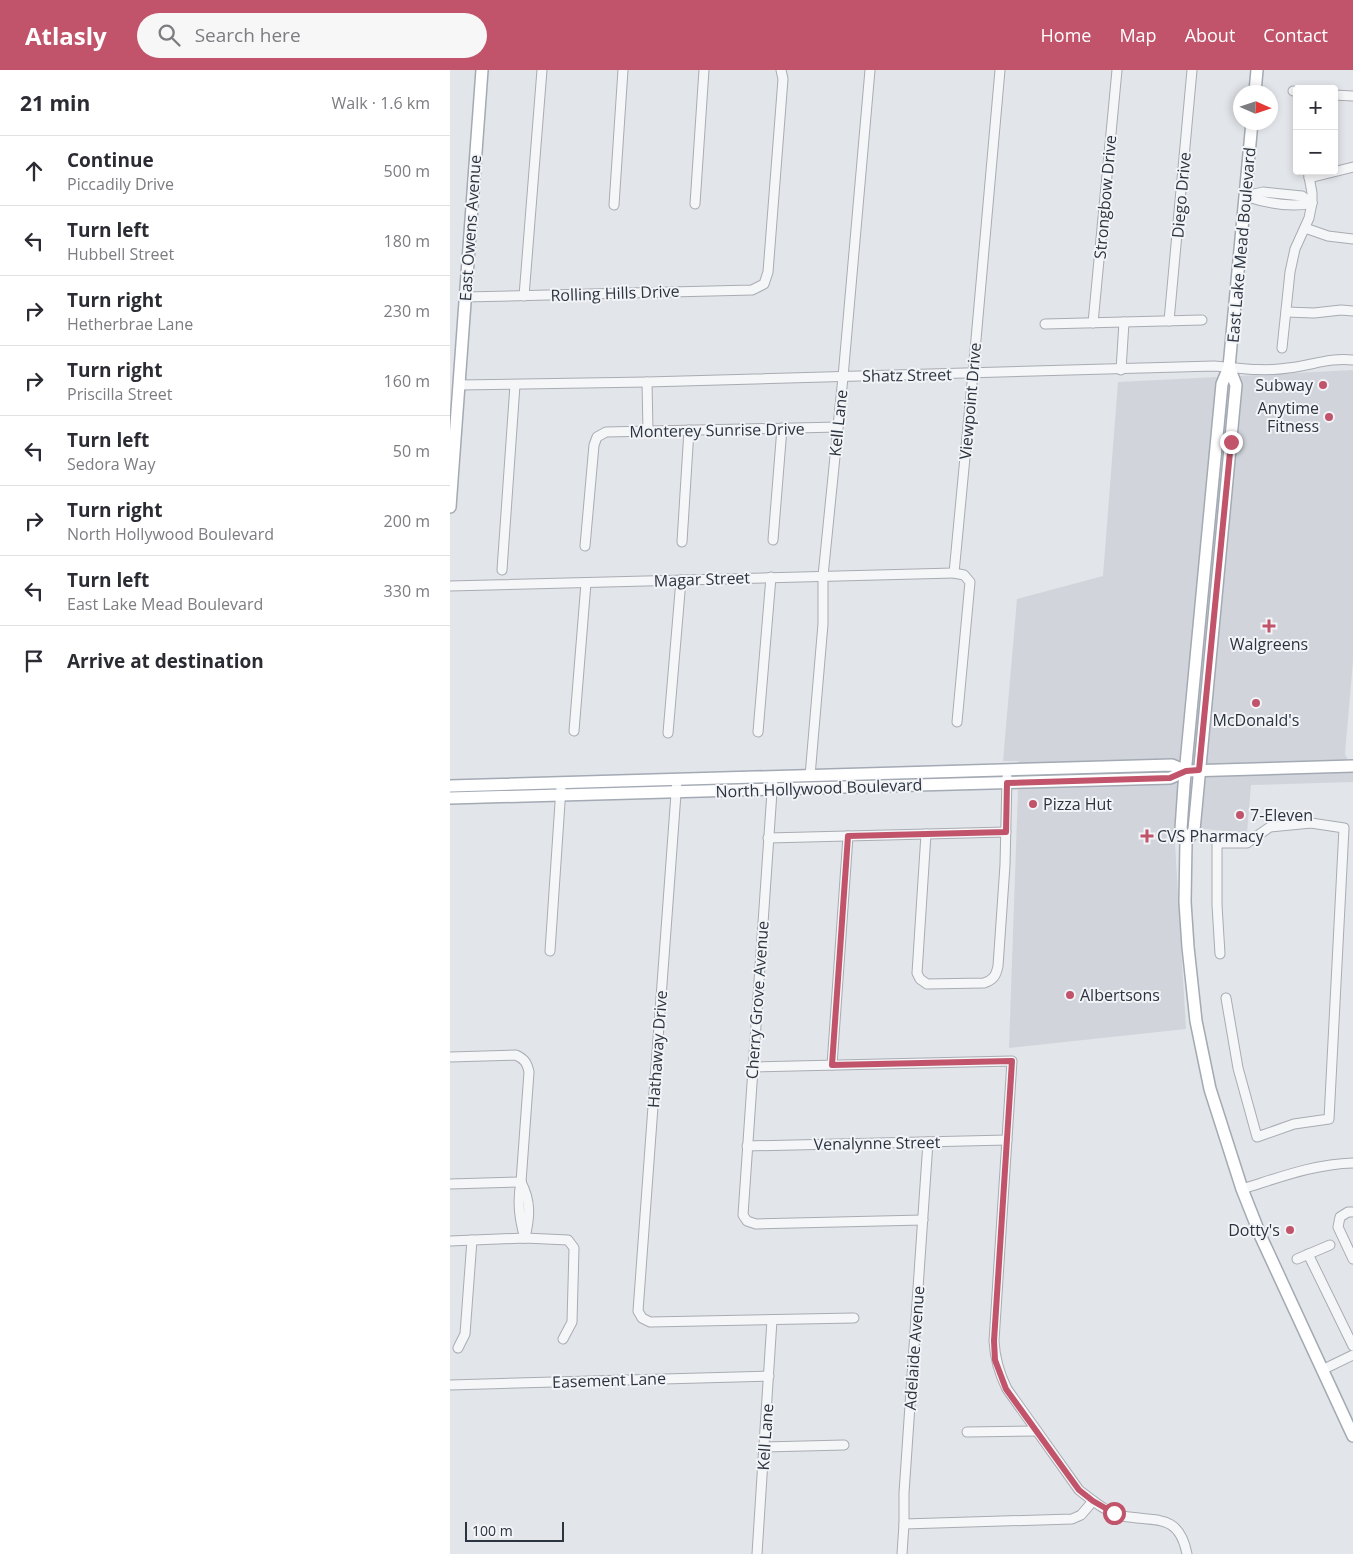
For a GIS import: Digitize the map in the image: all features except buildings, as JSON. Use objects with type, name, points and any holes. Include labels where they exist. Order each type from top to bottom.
[{"type":"main road","name":"East Owens Avenue","points":[[450,507],[452,441],[459,385],[482,70]]},
{"type":"main road","points":[[1256,85],[1257,70]]},
{"type":"main road","name":"East Lake Mead Boulevard","points":[[1251,130],[1229,367],[1222,384],[1181,829],[1186,842],[1185,894],[1188,946],[1196,1021],[1210,1090],[1242,1189],[1265,1245],[1353,1436]]},
{"type":"main road","name":"East Lake Mead Boulevard","points":[[1186,842],[1194,830],[1236,385],[1229,367]]},
{"type":"main road","points":[[1209,521],[1214,525],[1215,546],[1220,552]]},
{"type":"main road","points":[[1203,591],[1207,598],[1205,635],[1211,648]]},
{"type":"main road","name":"North Hollywood Boulevard","points":[[450,786],[1172,765],[1186,771]]},
{"type":"main road","name":"North Hollywood Boulevard","points":[[450,798],[1172,778],[1186,771],[1199,770],[1353,766]]},
{"type":"main road","points":[[1087,767],[1087,780]]},
{"type":"street","points":[[524,296],[542,70]]},
{"type":"street","points":[[614,205],[623,70]]},
{"type":"street","points":[[695,204],[704,70]]},
{"type":"street","name":"Rolling Hills Drive","points":[[465,297],[752,290],[764,284],[768,272],[783,79],[781,70]]},
{"type":"street","name":"Kell Lane","points":[[810,776],[823,624],[823,576],[843,377],[870,70]]},
{"type":"street","name":"Viewpoint Drive","points":[[954,573],[1000,70]]},
{"type":"street","name":"Strongbow Drive","points":[[1093,323],[1117,70]]},
{"type":"street","name":"Diego Drive","points":[[1169,321],[1192,70]]},
{"type":"street","points":[[1338,95],[1353,96]]},
{"type":"street","points":[[1338,169],[1353,167]]},
{"type":"street","points":[[1282,348],[1290,272],[1295,248],[1309,218],[1312,203],[1309,175]]},
{"type":"street","points":[[1245,196],[1262,202],[1300,206],[1312,203]]},
{"type":"street","points":[[1305,228],[1328,236],[1353,239]]},
{"type":"street","points":[[1286,312],[1353,311]]},
{"type":"street","points":[[1046,324],[1202,320]]},
{"type":"street","points":[[1121,370],[1124,322]]},
{"type":"street","name":"Shatz Street","points":[[459,385],[973,374],[1214,366],[1258,370],[1288,368],[1336,359],[1353,360]]},
{"type":"street","points":[[647,382],[648,431]]},
{"type":"street","points":[[502,570],[515,385]]},
{"type":"street","name":"Monterey Sunrise Drive","points":[[585,546],[594,445],[597,437],[606,432],[838,427]]},
{"type":"street","points":[[773,540],[782,428]]},
{"type":"street","points":[[682,542],[689,430]]},
{"type":"street","points":[[954,573],[964,575],[970,582],[957,722]]},
{"type":"street","name":"Magar Street","points":[[450,586],[771,576],[954,573]]},
{"type":"street","points":[[758,732],[771,576]]},
{"type":"street","points":[[668,733],[681,580]]},
{"type":"street","points":[[574,731],[586,582]]},
{"type":"street","points":[[926,834],[917,973],[920,979],[927,984],[984,983],[991,980],[996,974],[998,966],[1008,770]]},
{"type":"street","name":"Cherry Grove Avenue","points":[[773,777],[743,1215],[747,1221],[756,1224],[923,1220]]},
{"type":"street","name":"Hathaway Drive","points":[[677,780],[638,1311],[642,1318],[650,1322],[772,1320]]},
{"type":"street","points":[[550,951],[561,783]]},
{"type":"street","points":[[1220,954],[1217,905],[1217,843],[1247,843],[1274,827],[1311,823],[1344,828],[1329,1119],[1294,1124],[1258,1137],[1238,1068],[1226,998]]},
{"type":"street","points":[[768,838],[1006,832]]},
{"type":"street","points":[[832,1065],[848,836]]},
{"type":"street","points":[[450,1057],[516,1055],[528,1065],[521,1182],[518,1195],[520,1221],[525,1238]]},
{"type":"street","points":[[752,1067],[1012,1061],[994,1341],[995,1360],[1006,1389],[1079,1490],[1093,1501],[1114,1513],[1124,1516],[1157,1518],[1166,1522],[1184,1539],[1187,1554]]},
{"type":"street","name":"Venalynne Street","points":[[747,1146],[1007,1140]]},
{"type":"street","name":"Adelaide Avenue","points":[[902,1554],[904,1493],[928,1142]]},
{"type":"street","points":[[1242,1189],[1305,1169],[1340,1163],[1353,1163]]},
{"type":"street","points":[[450,1184],[521,1182]]},
{"type":"street","points":[[1353,1212],[1348,1212],[1340,1217],[1338,1227],[1353,1259]]},
{"type":"street","points":[[450,1241],[525,1238],[568,1240],[574,1248],[572,1322],[563,1339]]},
{"type":"street","points":[[458,1348],[465,1334],[472,1240]]},
{"type":"street","points":[[1297,1259],[1330,1245]]},
{"type":"street","points":[[1308,1254],[1353,1346]]},
{"type":"street","points":[[772,1320],[854,1318]]},
{"type":"street","name":"Kell Lane","points":[[757,1554],[772,1320]]},
{"type":"street","points":[[1322,1370],[1353,1355]]},
{"type":"street","name":"Easement Lane","points":[[450,1385],[769,1376]]},
{"type":"street","points":[[967,1432],[1036,1431]]},
{"type":"street","points":[[764,1447],[844,1445]]},
{"type":"street","points":[[904,1524],[1072,1519],[1081,1516],[1093,1501]]},
{"type":"shaded area","points":[[1353,370],[1353,661],[1345,754],[1353,770],[1353,782],[1251,785],[1247,833],[1174,826],[1186,1029],[1009,1048],[1019,761],[1003,761],[1017,599],[1103,576],[1118,382]]},
{"type":"place","name":"Subway","points":[[1323,385]]},
{"type":"place","name":"Anytime Fitness","points":[[1329,417]]},
{"type":"place","name":"Walgreens","points":[[1269,626]]},
{"type":"place","name":"McDonald's","points":[[1256,703]]},
{"type":"place","name":"Pizza Hut","points":[[1033,804]]},
{"type":"place","name":"7-Eleven","points":[[1240,815]]},
{"type":"place","name":"CVS Pharmacy","points":[[1147,836]]},
{"type":"place","name":"Albertsons","points":[[1070,995]]},
{"type":"place","name":"Dotty's","points":[[1290,1230]]},
{"type":"route","points":[[1114,1513],[1093,1501],[1079,1490],[1006,1389],[995,1360],[994,1341],[1012,1061],[832,1065],[848,836],[1006,832],[1007,783],[1172,778],[1186,771],[1199,770],[1231,442]]}]
